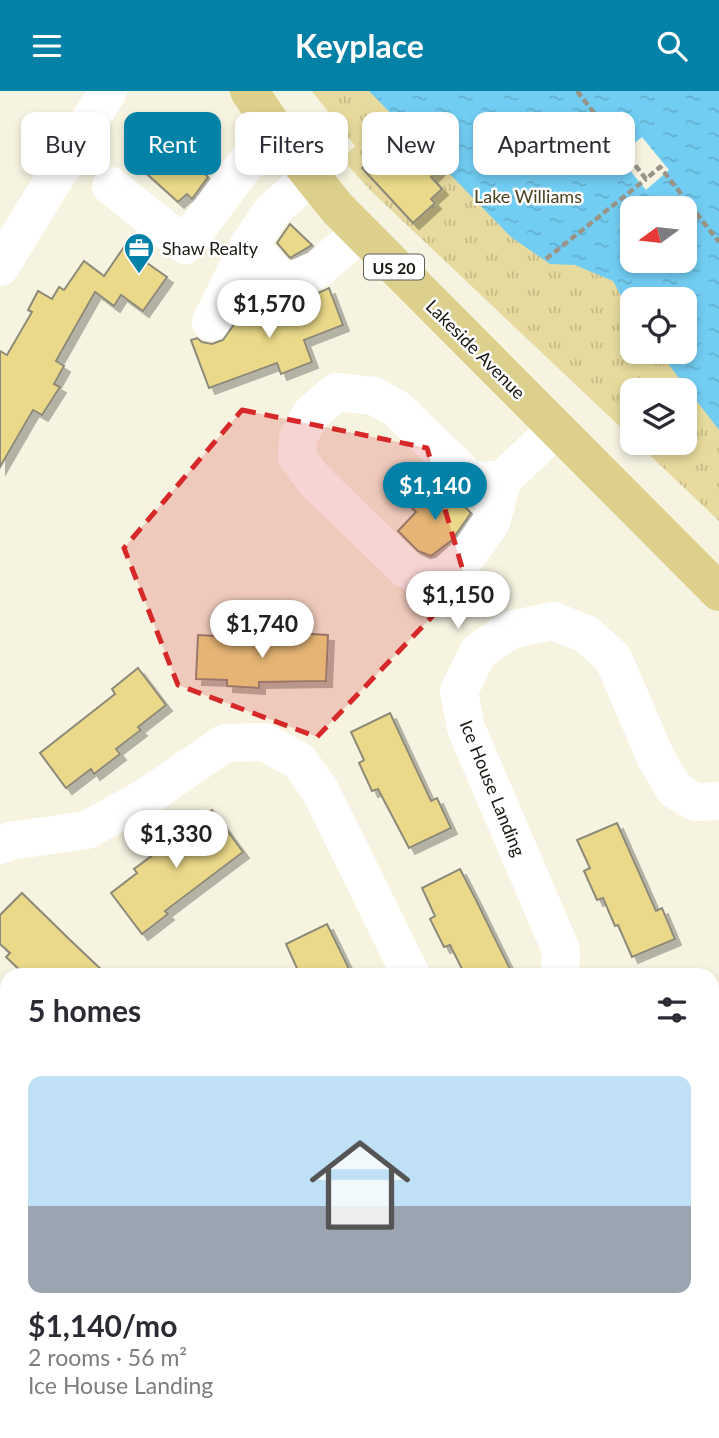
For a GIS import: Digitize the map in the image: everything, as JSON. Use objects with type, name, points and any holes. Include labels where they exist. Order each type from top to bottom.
[{"type":"main road","name":"Lakeside Avenue","points":[[249,91],[263,112]]},
{"type":"main road","name":"Lakeside Avenue","points":[[312,176],[360,233],[719,592]]},
{"type":"street","points":[[0,267],[108,91]]},
{"type":"street","points":[[111,186],[185,245],[237,175]]},
{"type":"street","points":[[211,322],[249,245],[271,212],[312,176]]},
{"type":"street","points":[[249,245],[285,283],[318,269],[360,233]]},
{"type":"street","points":[[503,479],[484,481],[468,478],[397,409],[374,396],[336,392],[311,414],[298,438],[297,457],[314,480],[405,569],[428,579],[444,576],[468,555],[491,522],[503,479],[555,430]]},
{"type":"street","name":"Ice House Landing","points":[[560,968],[561,950],[466,728],[459,691],[478,652],[510,630],[553,621],[586,634],[613,658],[656,758],[675,790],[695,802],[719,801]]},
{"type":"street","points":[[0,845],[10,841],[86,830],[148,796],[225,743],[264,742],[299,761],[320,790],[408,968]]},
{"type":"path","points":[[577,91],[646,179]]},
{"type":"path","points":[[546,260],[660,167],[719,242]]},
{"type":"highlighted area","points":[[242,410],[427,448],[466,581],[317,737],[178,685],[124,548]]},
{"type":"green space","name":"Lake Williams","points":[[312,91],[719,91],[719,521],[650,455],[697,455],[697,378],[620,378],[620,427],[371,191],[348,166],[348,153],[355,146],[348,137],[348,112],[328,112]]},
{"type":"water","points":[[369,91],[719,91],[719,430],[697,401],[697,378],[679,378],[668,364],[697,364],[697,287],[620,287],[620,294],[613,281],[575,265],[550,264],[511,237],[451,175],[459,175],[459,112],[389,112]]},
{"type":"pier","points":[[642,137],[669,170],[646,190],[634,175],[635,143]]},
{"type":"building","points":[[148,175],[208,177],[192,199],[187,194],[178,202]]},
{"type":"building","points":[[368,175],[433,175],[431,177],[442,189],[431,199],[435,203],[413,223]]},
{"type":"building","points":[[290,224],[312,245],[290,258],[277,243]]},
{"type":"building","points":[[124,247],[167,277],[143,311],[121,295],[114,306],[95,292],[56,361],[64,366],[54,384],[60,387],[42,415],[33,410],[0,467],[0,351],[7,355],[32,312],[28,310],[38,291],[52,299],[59,287],[64,290],[84,261],[104,276]]},
{"type":"building","points":[[329,288],[343,325],[304,340],[312,362],[281,374],[277,363],[209,388],[191,340],[197,338],[212,344],[223,340],[235,323],[282,305],[294,304]]},
{"type":"building","points":[[443,485],[471,513],[452,540],[431,556],[418,551],[398,531],[416,512],[412,508],[427,492],[431,497]]},
{"type":"building","points":[[294,633],[328,635],[326,681],[259,682],[259,688],[227,686],[227,680],[196,679],[198,635],[294,640]]},
{"type":"building","points":[[138,668],[166,705],[138,727],[141,730],[116,749],[120,754],[94,774],[91,769],[66,788],[40,753],[115,694],[112,689]]},
{"type":"building","points":[[390,713],[431,801],[437,798],[451,828],[409,848],[378,789],[372,791],[359,763],[364,760],[351,732]]},
{"type":"building","points":[[212,810],[243,852],[165,911],[168,914],[142,934],[111,893],[137,873],[134,869],[161,849],[158,845],[183,826],[186,830]]},
{"type":"building","points":[[617,823],[656,911],[662,908],[675,939],[632,957],[603,898],[597,900],[584,871],[590,868],[577,840]]},
{"type":"building","points":[[460,869],[510,968],[462,968],[450,945],[444,947],[430,919],[435,916],[422,888]]},
{"type":"building","points":[[22,893],[100,968],[18,968],[6,957],[10,953],[0,944],[0,915]]},
{"type":"building","points":[[327,924],[349,968],[297,968],[286,944]]},
{"type":"place","name":"Shaw Realty","points":[[139,275]]}]
